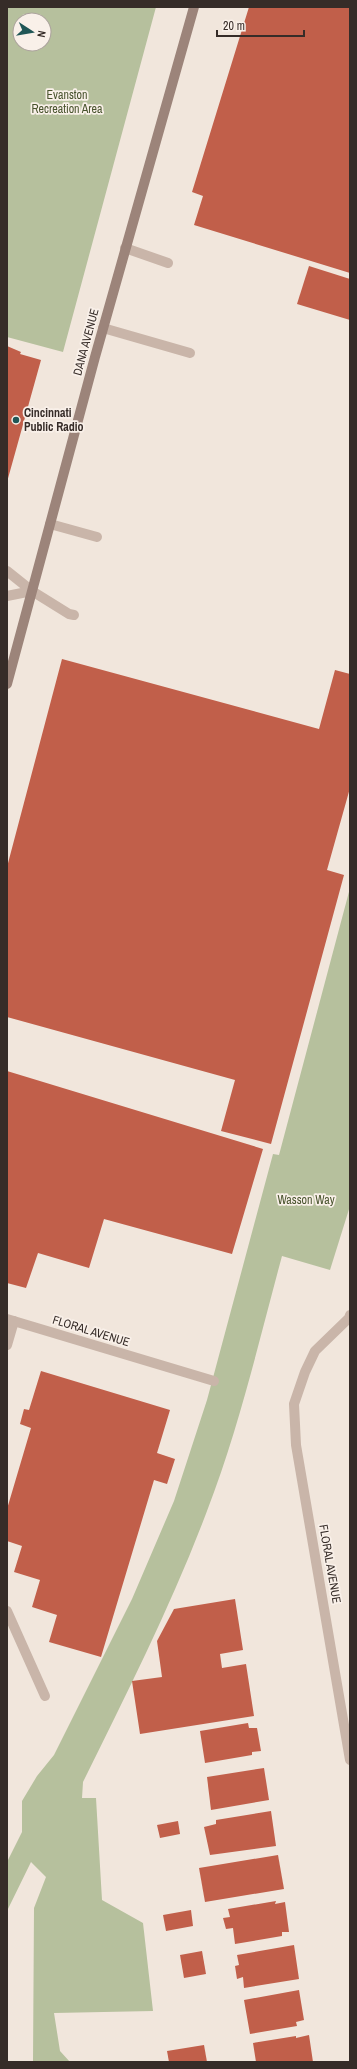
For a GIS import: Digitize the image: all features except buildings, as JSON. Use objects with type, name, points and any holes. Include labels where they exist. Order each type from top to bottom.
[{"type":"street","name":"DANA AVENUE","points":[[7,684],[125,248],[194,7]]},
{"type":"street","points":[[125,248],[168,263]]},
{"type":"street","points":[[103,328],[190,353]]},
{"type":"street","points":[[50,524],[97,537]]},
{"type":"street","points":[[7,572],[32,591],[69,614],[74,615]]},
{"type":"street","points":[[7,596],[32,591]]},
{"type":"street","name":"FLORAL AVENUE","points":[[350,1317],[315,1350],[305,1372],[294,1404],[296,1445],[350,1760]]},
{"type":"street","points":[[7,1344],[11,1320]]},
{"type":"street","name":"FLORAL AVENUE","points":[[11,1320],[214,1381]]},
{"type":"street","points":[[7,1611],[45,1696]]},
{"type":"green space","name":"Evanston Recreation Area","points":[[7,7],[156,7],[63,352],[7,337]]},
{"type":"green space","name":"Wasson Way","points":[[350,888],[350,1206],[330,1270],[282,1256],[239,1416],[207,1511],[164,1614],[83,1782],[82,1798],[96,1798],[102,1900],[143,1923],[153,2011],[54,2013],[60,2051],[70,2062],[33,2062],[34,1908],[46,1877],[31,1862],[7,1911],[7,1862],[22,1832],[22,1801],[37,1776],[54,1755],[132,1599],[174,1501],[207,1400],[273,1154],[279,1155]]},
{"type":"place","name":"Cincinnati Public Radio","points":[[16,420]]}]
